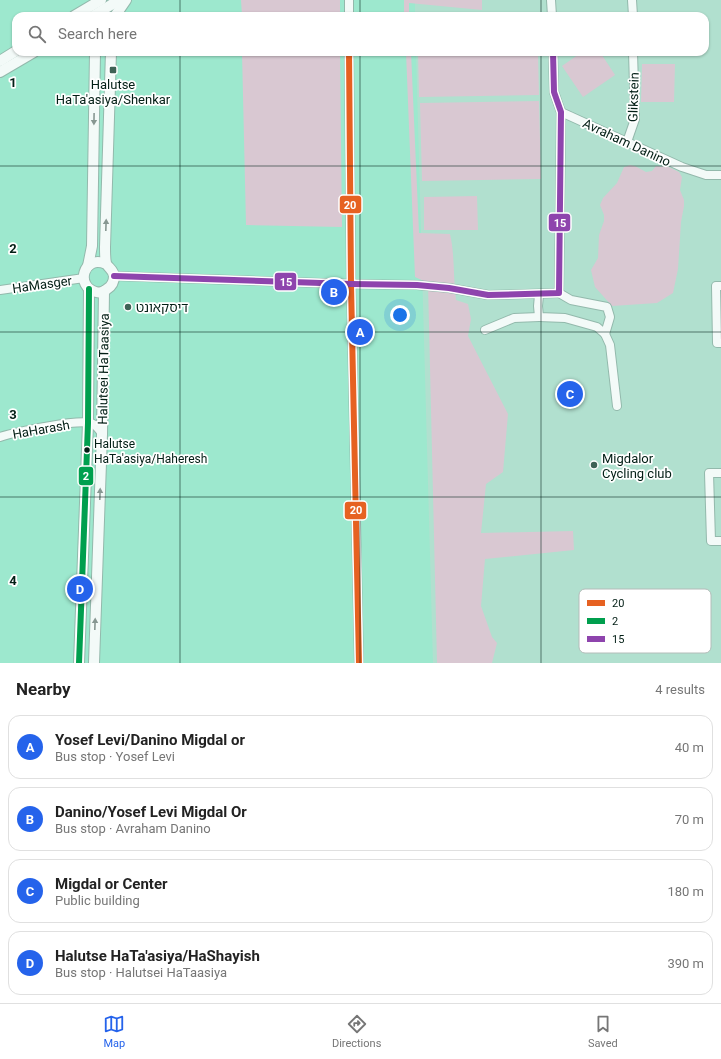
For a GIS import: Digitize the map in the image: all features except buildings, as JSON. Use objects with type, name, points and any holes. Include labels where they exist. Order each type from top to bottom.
[{"type":"street","points":[[118,12],[126,0]]},
{"type":"street","points":[[349,0],[349,12]]},
{"type":"street","points":[[551,0],[552,12]]},
{"type":"street","points":[[632,0],[633,12]]},
{"type":"street","points":[[79,12],[95,1]]},
{"type":"street","points":[[95,1],[95,12]]},
{"type":"street","points":[[100,12],[114,2]]},
{"type":"street","points":[[113,12],[114,2]]},
{"type":"street","points":[[0,61],[12,54]]},
{"type":"street","points":[[0,72],[27,56]]},
{"type":"street","points":[[84,278],[92,246],[95,56]]},
{"type":"street","points":[[106,264],[105,247],[111,56]]},
{"type":"street","points":[[349,56],[351,284],[359,663]]},
{"type":"street","points":[[553,56],[554,92],[561,112],[559,293]]},
{"type":"street","name":"Glikstein","points":[[627,142],[635,119],[633,56]]},
{"type":"street","name":"Avraham Danino","points":[[561,112],[682,167],[706,175],[721,175]]},
{"type":"street","points":[[88,266],[97,262],[106,264],[110,267],[114,276],[112,285],[104,291],[99,292],[89,289]]},
{"type":"street","points":[[114,276],[417,285],[449,288],[488,295],[539,295],[559,293],[571,300],[607,307],[610,317],[605,334]]},
{"type":"street","name":"Halutsei HaTaasiya","points":[[79,663],[88,422],[89,289],[84,278]]},
{"type":"street","name":"HaMasger","points":[[0,290],[84,278]]},
{"type":"street","points":[[721,286],[716,286],[717,343],[721,343]]},
{"type":"street","name":"Halutsei HaTaasiya","points":[[94,663],[102,434],[104,291]]},
{"type":"street","points":[[538,317],[539,295]]},
{"type":"street","points":[[485,330],[514,318],[538,317],[565,318],[597,327],[605,334],[610,345],[617,406]]},
{"type":"street","name":"HaHarash","points":[[0,437],[36,429],[88,422],[96,426],[102,434]]},
{"type":"street","points":[[721,473],[709,473],[711,541],[721,541]]},
{"type":"shaded area","points":[[0,0],[415,0],[415,12],[12,12],[12,56],[416,56],[433,663],[0,663]]},
{"type":"shaded area","points":[[241,0],[340,0],[340,12],[242,12]]},
{"type":"shaded area","points":[[404,0],[482,0],[482,10],[409,3],[409,12],[404,12]]},
{"type":"shaded area","points":[[242,56],[340,56],[342,227],[246,225]]},
{"type":"shaded area","points":[[406,56],[411,56],[419,233],[450,234],[453,250],[456,300],[468,304],[471,319],[468,336],[508,414],[503,472],[486,484],[481,533],[573,531],[574,550],[485,559],[481,606],[492,637],[497,643],[492,663],[437,663],[428,283],[415,277]]},
{"type":"shaded area","points":[[418,56],[538,56],[539,95],[419,97]]},
{"type":"shaded area","points":[[576,56],[603,56],[615,75],[583,97],[562,66]]},
{"type":"shaded area","points":[[642,64],[675,64],[674,102],[641,102]]},
{"type":"shaded area","points":[[539,101],[541,179],[422,181],[420,103]]},
{"type":"shaded area","points":[[630,165],[646,172],[652,171],[656,166],[669,167],[679,172],[682,177],[680,190],[684,200],[684,206],[681,222],[678,269],[673,293],[657,303],[612,306],[595,287],[591,270],[598,258],[599,235],[604,221],[604,215],[600,205],[603,198],[617,183],[624,167]]},
{"type":"shaded area","points":[[477,196],[478,230],[424,230],[424,197]]},
{"type":"transit line","name":"20","points":[[349,56],[351,284],[359,663]]},
{"type":"transit line","name":"15","points":[[114,276],[417,285],[449,288],[488,295],[559,293],[561,112],[554,92],[553,56]]},
{"type":"transit line","name":"2","points":[[79,663],[88,423],[89,289]]},
{"type":"place","name":"Halutse HaTa'asiya/Shenkar","points":[[113,70]]},
{"type":"place","name":"Danino/Yosef Levi Migdal Or","points":[[334,292]]},
{"type":"place","name":"דיסקאונט","points":[[128,307]]},
{"type":"place","name":"Yosef Levi/Danino Migdal or","points":[[360,332]]},
{"type":"place","name":"Migdal or Center","points":[[570,394]]},
{"type":"place","name":"Halutse HaTa'asiya/Haheresh","points":[[87,450]]},
{"type":"place","name":"Migdalor Cycling club","points":[[594,465]]},
{"type":"place","name":"Halutse HaTa'asiya/HaShayish","points":[[80,589]]}]
